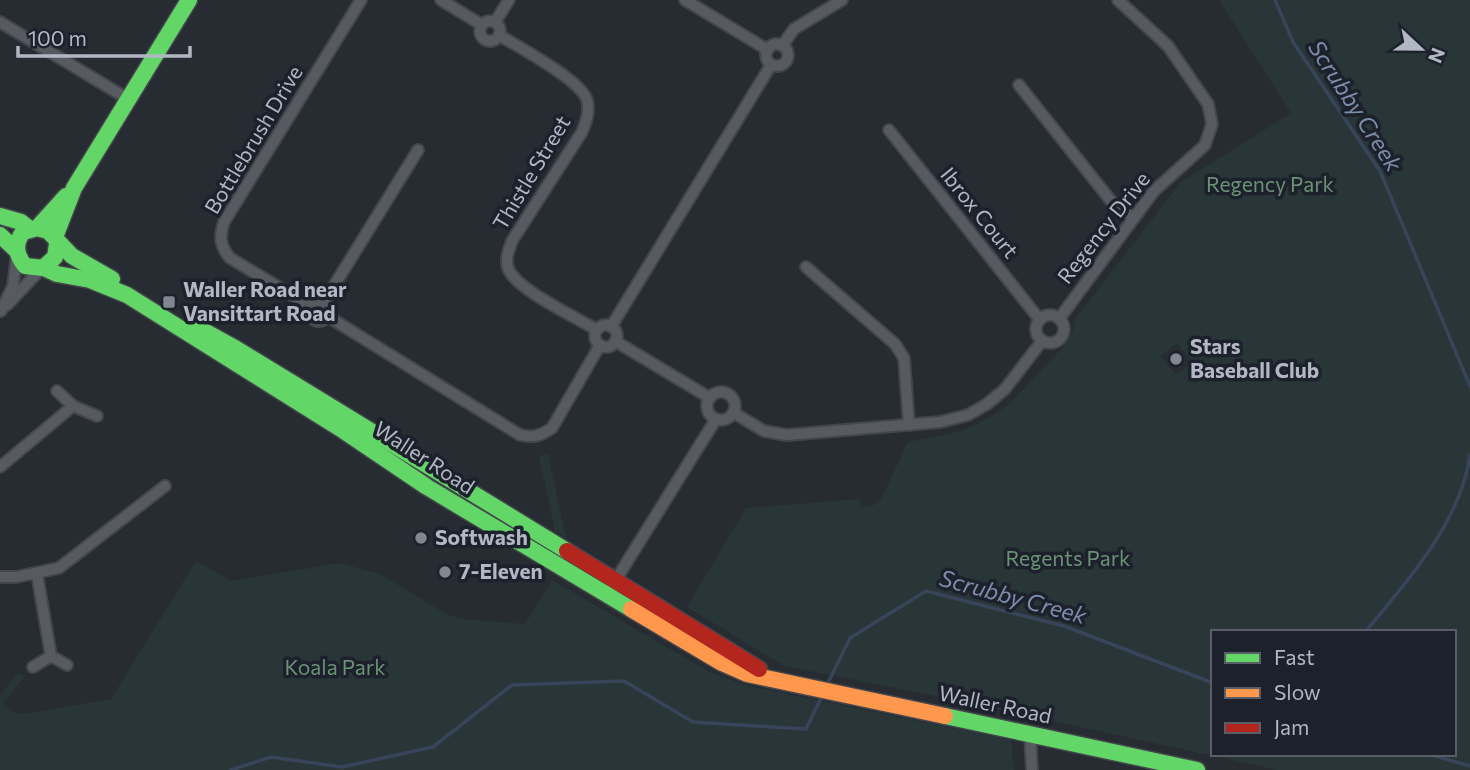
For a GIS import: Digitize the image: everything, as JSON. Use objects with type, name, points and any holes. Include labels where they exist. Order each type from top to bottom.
[{"type":"street","points":[[0,312],[55,258],[56,240],[74,188],[189,0]]},
{"type":"street","name":"Bottlebrush Drive","points":[[310,306],[230,258],[220,240],[221,232],[224,222],[361,0]]},
{"type":"street","points":[[441,0],[482,25]]},
{"type":"street","points":[[495,22],[509,0]]},
{"type":"street","points":[[685,0],[768,50]]},
{"type":"street","points":[[782,46],[794,29],[842,0]]},
{"type":"street","name":"Regency Drive","points":[[1059,319],[1154,191],[1205,145],[1212,124],[1208,104],[1168,46],[1118,0]]},
{"type":"street","points":[[488,21],[495,22],[499,35],[493,40],[485,39],[480,33],[482,25],[488,21]]},
{"type":"street","points":[[0,22],[128,99]]},
{"type":"street","name":"Thistle Street","points":[[499,35],[577,84],[587,99],[588,116],[582,132],[512,242],[507,257],[509,270],[522,285],[597,330]]},
{"type":"street","points":[[771,65],[766,56],[768,50],[773,46],[782,46]]},
{"type":"street","points":[[771,65],[778,66],[786,59],[787,52],[782,46]]},
{"type":"street","points":[[611,327],[771,65]]},
{"type":"street","points":[[1019,85],[1115,206],[1134,218]]},
{"type":"street","name":"Ibrox Court","points":[[889,130],[1040,320]]},
{"type":"street","points":[[324,302],[418,150]]},
{"type":"street","points":[[0,312],[13,286],[19,237],[33,228],[74,188]]},
{"type":"street","name":"Waller Road","points":[[0,216],[47,230],[83,265],[128,286],[235,348],[348,425],[428,487],[476,516],[611,588]]},
{"type":"street","name":"Waller Road","points":[[0,235],[25,266],[90,280],[127,295],[485,502],[722,663],[747,674],[1197,770]]},
{"type":"street","points":[[806,267],[895,344],[904,358],[909,425]]},
{"type":"street","points":[[318,300],[324,302],[329,307],[327,316],[322,320],[315,320],[310,316],[310,306],[318,300]]},
{"type":"street","points":[[1051,315],[1059,319],[1063,327],[1062,336],[1051,343],[1042,341],[1036,331],[1040,320],[1051,315]]},
{"type":"street","points":[[327,316],[520,435],[532,438],[552,428],[600,345]]},
{"type":"street","points":[[603,325],[611,327],[616,333],[615,341],[609,346],[600,345],[595,338],[597,330],[603,325]]},
{"type":"street","points":[[615,341],[710,398]]},
{"type":"street","points":[[734,413],[764,432],[787,435],[940,422],[968,415],[987,404],[1004,389],[1042,341]]},
{"type":"street","points":[[57,391],[73,406],[97,416]]},
{"type":"street","points":[[718,392],[729,394],[735,402],[734,413],[726,419],[716,419],[708,410],[710,398],[718,392]]},
{"type":"street","points":[[0,467],[73,406]]},
{"type":"street","points":[[611,588],[716,419]]},
{"type":"street","points":[[0,578],[37,574],[59,568],[165,486]]},
{"type":"street","points":[[476,516],[485,502]]},
{"type":"street","points":[[37,574],[51,656]]},
{"type":"street","points":[[51,656],[67,665]]},
{"type":"street","points":[[33,667],[51,656]]},
{"type":"street","points":[[1030,733],[1031,770]]},
{"type":"green space","name":"Regents Park","points":[[1219,0],[1470,0],[1470,770],[1278,770],[1214,756],[1456,756],[1456,630],[1211,630],[1211,755],[784,666],[687,607],[746,508],[860,499],[861,507],[874,505],[881,499],[908,442],[962,431],[1009,404],[1063,347],[1073,332],[1075,319],[1181,182],[1291,113]],"holes":[[[1177,343],[1192,362],[1176,375],[1161,356]]]},
{"type":"green space","points":[[548,454],[566,537],[555,531],[539,456]]},
{"type":"green space","name":"Koala Park","points":[[196,561],[232,581],[340,563],[380,574],[448,615],[463,619],[525,624],[552,580],[708,671],[744,685],[1011,740],[1014,770],[0,770],[0,695],[18,673],[24,677],[3,703],[13,712],[23,714],[111,699]]},
{"type":"waterway","name":"Scrubby Creek","points":[[1275,0],[1293,42],[1380,171],[1470,386]]},
{"type":"waterway","name":"Scrubby Creek","points":[[1367,630],[1430,550],[1456,503],[1470,455]]},
{"type":"waterway","name":"Scrubby Creek","points":[[826,687],[850,638],[926,591],[1064,626],[1211,682]]},
{"type":"waterway","name":"Scrubby Creek","points":[[231,770],[271,757],[342,767],[433,747],[512,685],[624,681],[693,722],[806,729],[823,694]]},
{"type":"waterway","points":[[1435,756],[1470,766]]},
{"type":"traffic: fast","points":[[55,237],[74,188],[189,0]]},
{"type":"traffic: fast","points":[[37,228],[66,196]]},
{"type":"traffic: fast","points":[[0,216],[21,222],[30,229]]},
{"type":"traffic: fast","points":[[57,244],[55,257],[43,268],[25,266],[18,254],[17,245],[23,232],[37,228],[48,231],[72,256],[112,279]]},
{"type":"traffic: fast","points":[[0,235],[16,250]]},
{"type":"traffic: fast","points":[[44,268],[57,274],[90,280],[127,295],[344,431],[427,487],[631,609]]},
{"type":"traffic: fast","points":[[195,326],[567,551]]},
{"type":"traffic: fast","points":[[945,716],[1197,770]]},
{"type":"traffic: slow","points":[[631,609],[722,663],[747,674],[945,716]]},
{"type":"traffic: jam","points":[[567,551],[759,669]]},
{"type":"place","name":"Waller Road near Vansittart Road","points":[[169,302]]},
{"type":"place","name":"Stars Baseball Club","points":[[1176,359]]},
{"type":"place","name":"Softwash","points":[[421,538]]},
{"type":"place","name":"7-Eleven","points":[[445,572]]},
{"type":"park label","name":"Regency Park","points":[[1270,185]]}]
